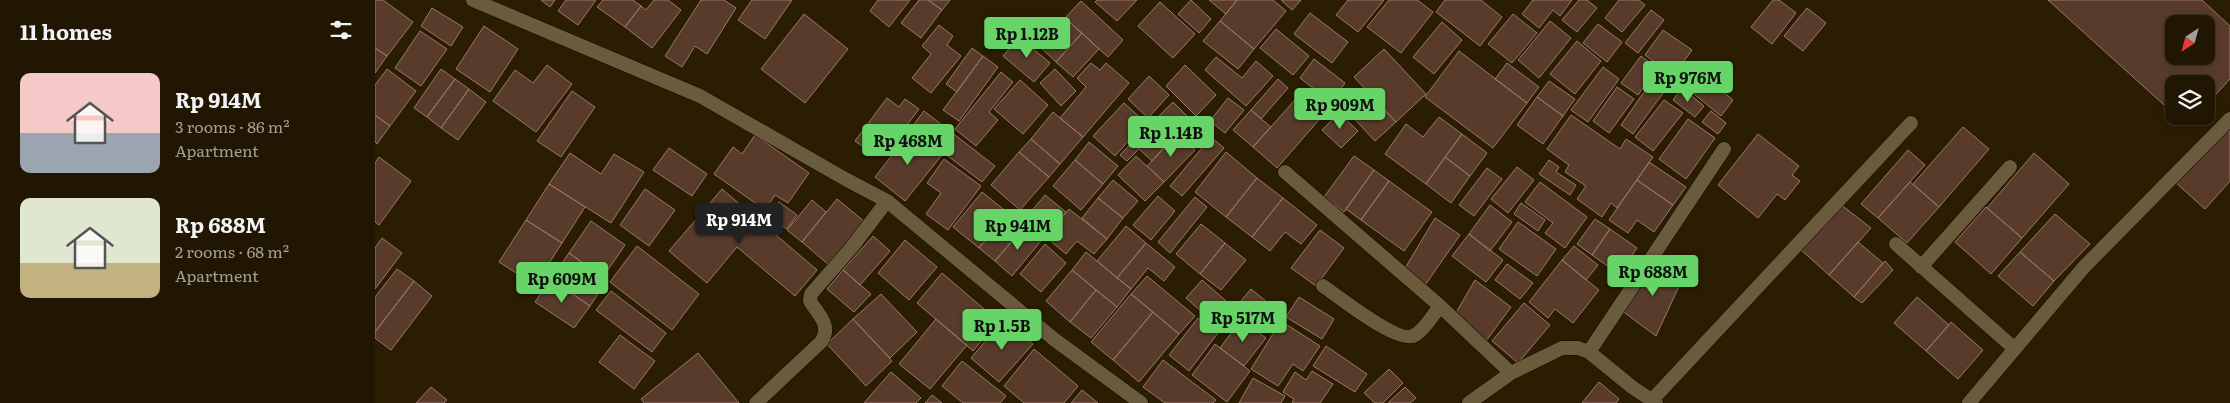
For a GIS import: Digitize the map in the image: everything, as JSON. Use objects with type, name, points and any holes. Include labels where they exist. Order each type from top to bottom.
[{"type":"street","points":[[473,0],[700,96],[887,201],[1055,340],[1141,403]]},
{"type":"street","points":[[1969,403],[2084,267],[2230,119]]},
{"type":"street","points":[[1469,403],[1511,373],[1562,348],[1578,348],[1589,352],[1632,388],[1654,401],[1911,123]]},
{"type":"street","points":[[1589,352],[1724,149]]},
{"type":"street","points":[[1921,267],[2010,167]]},
{"type":"street","points":[[1285,172],[1441,306],[1511,373]]},
{"type":"street","points":[[756,403],[822,341],[827,328],[811,301],[811,294],[852,247],[887,201]]},
{"type":"street","points":[[1896,244],[2015,349]]},
{"type":"street","points":[[1323,286],[1387,330],[1402,337],[1409,338],[1415,335],[1441,306]]},
{"type":"building","points":[[375,0],[383,0],[413,22],[387,56],[375,48]]},
{"type":"building","points":[[541,0],[555,0],[550,7]]},
{"type":"building","points":[[566,0],[596,0],[578,25],[558,11]]},
{"type":"building","points":[[603,0],[633,0],[641,6],[625,27],[597,7]]},
{"type":"building","points":[[654,0],[668,0],[681,10],[652,48],[625,27],[641,6],[646,10]]},
{"type":"building","points":[[701,0],[724,0],[736,8],[707,54],[695,46],[682,67],[665,56]]},
{"type":"building","points":[[752,0],[792,0],[765,39],[738,20]]},
{"type":"building","points":[[878,0],[910,0],[889,27],[870,11]]},
{"type":"building","points":[[919,0],[928,0],[942,10],[921,38],[901,23]]},
{"type":"building","points":[[928,0],[950,0],[942,10]]},
{"type":"building","points":[[1097,0],[1137,0],[1117,21],[1095,2]]},
{"type":"building","points":[[1191,0],[1211,19],[1199,33],[1178,14]]},
{"type":"building","points":[[1209,0],[1237,0],[1226,14]]},
{"type":"building","points":[[1237,0],[1273,0],[1286,11],[1254,49],[1220,21]]},
{"type":"building","points":[[1281,0],[1301,0],[1292,10]]},
{"type":"building","points":[[1348,0],[1384,0],[1358,32],[1336,15]]},
{"type":"building","points":[[1389,0],[1417,0],[1433,12],[1401,53],[1367,27]]},
{"type":"building","points":[[1445,0],[1481,0],[1502,17],[1480,46],[1436,12]]},
{"type":"building","points":[[1533,0],[1572,0],[1560,16],[1553,10],[1539,28],[1522,14]]},
{"type":"building","points":[[1579,0],[1587,0],[1597,8],[1577,32],[1562,20]]},
{"type":"building","points":[[1619,0],[1639,0],[1645,5],[1622,32],[1605,18]]},
{"type":"building","points":[[1773,0],[1779,0],[1796,13],[1772,44],[1751,27]]},
{"type":"building","points":[[2048,0],[2202,0],[2230,26],[2230,79],[2215,95],[2215,75],[2165,75],[2165,106]]},
{"type":"building","points":[[1081,1],[1123,40],[1108,57],[1065,18]]},
{"type":"building","points":[[1160,2],[1195,34],[1173,58],[1138,26]]},
{"type":"building","points":[[432,8],[463,27],[451,46],[421,26]]},
{"type":"building","points":[[1807,8],[1826,23],[1803,51],[1784,36]]},
{"type":"building","points":[[1651,10],[1664,20],[1638,53],[1625,43]]},
{"type":"building","points":[[1310,13],[1348,42],[1332,63],[1294,34]]},
{"type":"building","points":[[804,14],[848,49],[805,103],[761,69]]},
{"type":"building","points":[[1513,14],[1537,33],[1512,63],[1488,44]]},
{"type":"building","points":[[1065,18],[1082,33],[1056,62],[1039,46]]},
{"type":"building","points":[[1220,21],[1254,49],[1238,69],[1203,41]]},
{"type":"building","points":[[1550,21],[1571,38],[1539,78],[1518,60]]},
{"type":"building","points":[[1442,22],[1462,40],[1434,74],[1413,57]]},
{"type":"building","points":[[1598,24],[1622,42],[1607,62],[1583,43]]},
{"type":"building","points":[[939,25],[953,36],[947,45],[961,56],[931,93],[912,78],[931,54],[922,46]]},
{"type":"building","points":[[484,26],[518,49],[490,92],[456,69]]},
{"type":"building","points":[[1276,29],[1309,56],[1293,75],[1260,48]]},
{"type":"building","points":[[1663,30],[1692,50],[1673,76],[1645,55]]},
{"type":"building","points":[[420,31],[447,49],[421,86],[395,68]]},
{"type":"building","points":[[1082,33],[1099,49],[1073,77],[1056,62]]},
{"type":"building","points":[[1019,37],[1050,63],[1034,82],[1003,56]]},
{"type":"building","points":[[1577,41],[1601,61],[1575,94],[1550,74]]},
{"type":"building","points":[[375,48],[387,56],[375,73]]},
{"type":"building","points":[[972,48],[983,56],[957,92],[946,84]]},
{"type":"building","points":[[1384,49],[1426,94],[1396,122],[1354,77]]},
{"type":"building","points":[[1459,51],[1527,103],[1493,148],[1425,97]]},
{"type":"building","points":[[983,56],[998,67],[959,121],[943,110]]},
{"type":"building","points":[[1641,56],[1657,68],[1638,95],[1621,83]]},
{"type":"building","points":[[1216,57],[1242,78],[1256,61],[1273,76],[1246,106],[1205,70]]},
{"type":"building","points":[[1314,59],[1345,83],[1331,102],[1300,78]]},
{"type":"building","points":[[1091,63],[1100,70],[1106,63],[1129,83],[1083,137],[1060,118],[1086,87],[1077,78]]},
{"type":"building","points":[[1507,63],[1539,87],[1527,103],[1495,79]]},
{"type":"building","points":[[547,65],[572,84],[536,132],[493,101],[515,70],[533,83]]},
{"type":"building","points":[[1185,65],[1216,95],[1196,116],[1166,86]]},
{"type":"building","points":[[1603,67],[1619,79],[1588,122],[1571,110]]},
{"type":"building","points":[[387,69],[416,91],[390,126],[375,115],[375,85]]},
{"type":"building","points":[[441,69],[455,79],[427,117],[414,108]]},
{"type":"building","points":[[1055,69],[1076,91],[1061,106],[1040,83]]},
{"type":"building","points":[[1001,72],[1013,82],[989,112],[998,120],[976,146],[955,129]]},
{"type":"building","points":[[1149,76],[1169,95],[1148,118],[1128,99]]},
{"type":"building","points":[[1706,78],[1733,100],[1721,116],[1694,94]]},
{"type":"building","points":[[455,79],[469,89],[441,128],[427,117]]},
{"type":"building","points":[[1278,79],[1288,88],[1261,119],[1251,110]]},
{"type":"building","points":[[1020,80],[1048,105],[1023,134],[994,109]]},
{"type":"building","points":[[1549,81],[1575,99],[1563,116],[1537,97]]},
{"type":"building","points":[[1651,82],[1664,92],[1633,134],[1621,125]]},
{"type":"building","points":[[1617,87],[1634,99],[1609,133],[1593,121]]},
{"type":"building","points":[[1682,88],[1704,106],[1695,117],[1673,100]]},
{"type":"building","points":[[469,89],[486,102],[458,140],[441,128]]},
{"type":"building","points":[[572,91],[595,107],[561,157],[537,141]]},
{"type":"building","points":[[1368,92],[1396,122],[1375,141],[1347,111]]},
{"type":"building","points":[[1301,93],[1325,113],[1277,168],[1253,147]]},
{"type":"building","points":[[1537,97],[1563,116],[1543,144],[1517,125]]},
{"type":"building","points":[[887,98],[899,107],[905,99],[919,109],[895,141],[890,138],[876,156],[855,141]]},
{"type":"building","points":[[1228,98],[1244,110],[1225,133],[1210,121]]},
{"type":"building","points":[[1664,100],[1683,113],[1653,151],[1635,137]]},
{"type":"building","points":[[1173,102],[1194,123],[1182,135],[1177,130],[1166,141],[1150,125]]},
{"type":"building","points":[[1124,103],[1145,122],[1115,156],[1093,136]]},
{"type":"building","points":[[1251,110],[1271,127],[1253,147],[1233,130]]},
{"type":"building","points":[[924,111],[995,166],[982,182],[911,128]]},
{"type":"building","points":[[1711,111],[1726,123],[1718,134],[1702,122]]},
{"type":"building","points":[[1053,112],[1083,137],[1060,164],[1031,139]]},
{"type":"building","points":[[1339,113],[1358,131],[1341,148],[1322,130]]},
{"type":"building","points":[[375,115],[390,126],[377,144],[375,142]]},
{"type":"building","points":[[1571,115],[1620,149],[1626,139],[1653,157],[1617,208],[1611,203],[1602,217],[1577,199],[1586,186],[1565,172],[1569,165],[1547,149]]},
{"type":"building","points":[[1439,117],[1462,134],[1426,184],[1385,154],[1406,124],[1423,137]]},
{"type":"building","points":[[1688,119],[1715,138],[1686,179],[1659,159]]},
{"type":"building","points":[[1148,126],[1166,145],[1152,161],[1139,149],[1127,161],[1120,155]]},
{"type":"building","points":[[1963,127],[1989,149],[1939,207],[1913,184]]},
{"type":"building","points":[[2230,128],[2230,181],[2205,209],[2174,181]]},
{"type":"building","points":[[911,131],[942,155],[905,201],[875,177]]},
{"type":"building","points":[[1178,134],[1195,150],[1164,182],[1147,166]]},
{"type":"building","points":[[1462,134],[1487,153],[1470,176],[1445,157]]},
{"type":"building","points":[[1758,134],[1799,166],[1792,175],[1800,181],[1785,200],[1777,194],[1758,218],[1718,185]]},
{"type":"building","points":[[755,135],[809,173],[788,203],[775,195],[765,210],[714,174],[733,147],[742,154]]},
{"type":"building","points":[[1211,137],[1224,148],[1182,196],[1170,186]]},
{"type":"building","points":[[1031,139],[1060,164],[1049,177],[1019,152]]},
{"type":"building","points":[[1089,142],[1118,166],[1103,184],[1075,160]]},
{"type":"building","points":[[669,148],[707,174],[692,196],[653,170]]},
{"type":"building","points":[[1908,150],[1925,165],[1878,218],[1861,204]]},
{"type":"building","points":[[1019,152],[1049,177],[1020,210],[991,185]]},
{"type":"building","points":[[1226,152],[1257,178],[1226,217],[1195,192]]},
{"type":"building","points":[[570,153],[601,174],[614,154],[644,172],[611,223],[549,184]]},
{"type":"building","points":[[2034,153],[2069,184],[2022,238],[1987,208]]},
{"type":"building","points":[[1136,156],[1164,182],[1145,201],[1118,175]]},
{"type":"building","points":[[1354,156],[1374,170],[1344,212],[1324,197]]},
{"type":"building","points":[[379,157],[411,181],[379,225],[375,222],[375,163]]},
{"type":"building","points":[[1445,157],[1470,176],[1451,203],[1426,184]]},
{"type":"building","points":[[944,159],[981,186],[948,230],[926,214],[941,193],[927,183]]},
{"type":"building","points":[[1075,160],[1103,184],[1081,210],[1053,186]]},
{"type":"building","points":[[1549,160],[1559,167],[1556,172],[1576,185],[1570,195],[1539,174]]},
{"type":"building","points":[[1649,162],[1686,187],[1673,205],[1637,180]]},
{"type":"building","points":[[1517,167],[1534,180],[1508,213],[1491,199]]},
{"type":"building","points":[[1487,168],[1502,179],[1474,216],[1459,205]]},
{"type":"building","points":[[1374,170],[1389,181],[1361,220],[1346,209]]},
{"type":"building","points":[[1257,178],[1283,198],[1252,237],[1226,217]]},
{"type":"building","points":[[1113,180],[1138,201],[1123,218],[1098,198]]},
{"type":"building","points":[[1637,180],[1673,205],[1654,232],[1637,220],[1628,233],[1609,220]]},
{"type":"building","points":[[1389,181],[1432,212],[1404,251],[1361,220]]},
{"type":"building","points":[[1540,182],[1587,217],[1565,248],[1545,233],[1553,223],[1525,202]]},
{"type":"building","points":[[1910,182],[1939,207],[1907,243],[1878,218]]},
{"type":"building","points":[[549,184],[585,207],[562,243],[526,220]]},
{"type":"building","points":[[645,189],[675,210],[649,246],[620,225]]},
{"type":"building","points":[[722,189],[817,270],[795,296],[737,247],[707,283],[669,251]]},
{"type":"building","points":[[982,192],[1008,213],[979,248],[953,227]]},
{"type":"building","points":[[1045,195],[1066,212],[1046,237],[1024,220]]},
{"type":"building","points":[[1158,196],[1175,211],[1151,240],[1133,225]]},
{"type":"building","points":[[1195,197],[1207,207],[1170,253],[1158,242]]},
{"type":"building","points":[[1098,198],[1123,218],[1107,239],[1082,218]]},
{"type":"building","points":[[1283,198],[1317,225],[1301,244],[1285,232],[1270,251],[1252,237]]},
{"type":"building","points":[[837,199],[865,222],[829,265],[802,242]]},
{"type":"building","points":[[812,200],[826,212],[802,242],[787,230]]},
{"type":"building","points":[[779,202],[797,215],[787,229],[768,216]]},
{"type":"building","points":[[1521,203],[1545,220],[1538,231],[1514,214]]},
{"type":"building","points":[[1840,204],[1871,228],[1829,275],[1799,248]]},
{"type":"building","points":[[1490,205],[1512,222],[1490,251],[1469,234]]},
{"type":"building","points":[[1986,207],[2022,238],[1991,274],[1955,242]]},
{"type":"building","points":[[1069,209],[1107,239],[1094,254],[1077,241],[1066,254],[1046,237]]},
{"type":"building","points":[[1008,213],[1024,227],[995,261],[979,248]]},
{"type":"building","points":[[2055,214],[2090,244],[2054,281],[2020,252]]},
{"type":"building","points":[[1435,218],[1460,235],[1423,288],[1404,270]]},
{"type":"building","points":[[1595,219],[1610,229],[1592,255],[1577,244]]},
{"type":"building","points":[[526,220],[562,243],[535,285],[499,262]]},
{"type":"building","points":[[591,221],[625,245],[603,277],[569,253]]},
{"type":"building","points":[[1518,222],[1556,249],[1537,276],[1499,249]]},
{"type":"building","points":[[1201,224],[1225,243],[1200,274],[1176,254]]},
{"type":"building","points":[[1126,226],[1146,243],[1117,278],[1097,261]]},
{"type":"building","points":[[1024,227],[1041,241],[1012,276],[995,261]]},
{"type":"building","points":[[1610,229],[1637,248],[1619,274],[1592,255]]},
{"type":"building","points":[[1320,230],[1344,248],[1316,286],[1291,268]]},
{"type":"building","points":[[1469,234],[1503,260],[1486,282],[1452,256]]},
{"type":"building","points":[[873,236],[890,251],[860,285],[843,270]]},
{"type":"building","points":[[382,238],[402,253],[375,289],[375,248]]},
{"type":"building","points":[[905,240],[937,267],[909,300],[878,273]]},
{"type":"building","points":[[1858,242],[1883,263],[1854,297],[1829,275]]},
{"type":"building","points":[[1146,243],[1175,267],[1164,281],[1148,268],[1131,289],[1117,278]]},
{"type":"building","points":[[1225,243],[1246,260],[1221,290],[1200,274]]},
{"type":"building","points":[[1045,244],[1066,263],[1041,292],[1020,274]]},
{"type":"building","points":[[637,246],[699,294],[672,330],[610,282]]},
{"type":"building","points":[[1574,246],[1598,265],[1586,280],[1562,260]]},
{"type":"building","points":[[1086,252],[1131,289],[1117,307],[1072,270]]},
{"type":"building","points":[[2020,252],[2054,281],[2033,306],[1998,276]]},
{"type":"building","points":[[569,253],[607,280],[590,306],[551,279]]},
{"type":"building","points":[[1658,257],[1681,282],[1656,336],[1621,310]]},
{"type":"building","points":[[1562,260],[1599,290],[1573,323],[1555,309],[1548,318],[1529,302]]},
{"type":"building","points":[[1885,261],[1893,270],[1862,303],[1854,297]]},
{"type":"building","points":[[1507,264],[1533,283],[1520,299],[1495,280]]},
{"type":"building","points":[[397,269],[414,281],[375,332],[375,297]]},
{"type":"building","points":[[843,270],[871,294],[854,312],[827,289]]},
{"type":"building","points":[[1072,270],[1096,290],[1070,322],[1046,301]]},
{"type":"building","points":[[942,273],[998,321],[973,351],[917,303]]},
{"type":"building","points":[[1147,276],[1195,316],[1179,334],[1131,294]]},
{"type":"building","points":[[551,279],[590,306],[574,328],[535,302]]},
{"type":"building","points":[[1202,280],[1233,307],[1217,325],[1186,298]]},
{"type":"building","points":[[1475,280],[1511,307],[1483,345],[1454,316]]},
{"type":"building","points":[[414,281],[432,296],[391,350],[375,338],[375,332]]},
{"type":"building","points":[[1251,289],[1279,312],[1263,331],[1235,308]]},
{"type":"building","points":[[1096,290],[1117,307],[1091,338],[1070,322]]},
{"type":"building","points":[[611,291],[666,333],[652,352],[596,310]]},
{"type":"building","points":[[881,294],[917,332],[890,358],[853,319]]},
{"type":"building","points":[[1131,294],[1153,312],[1113,360],[1091,342]]},
{"type":"building","points":[[1299,297],[1334,319],[1322,339],[1286,317]]},
{"type":"building","points":[[1917,297],[1949,325],[1926,351],[1894,323]]},
{"type":"building","points":[[1524,303],[1550,325],[1518,363],[1492,341]]},
{"type":"building","points":[[1153,312],[1179,334],[1139,382],[1113,360]]},
{"type":"building","points":[[1198,318],[1218,333],[1189,371],[1169,355]]},
{"type":"building","points":[[853,319],[892,361],[866,386],[827,344]]},
{"type":"building","points":[[936,319],[967,345],[930,389],[899,364]]},
{"type":"building","points":[[1004,319],[1033,344],[999,382],[971,358]]},
{"type":"building","points":[[1241,320],[1266,338],[1244,366],[1220,348]]},
{"type":"building","points":[[1281,321],[1320,346],[1303,371],[1293,364],[1278,386],[1251,369]]},
{"type":"building","points":[[1951,322],[1983,350],[1958,379],[1926,351]]},
{"type":"building","points":[[620,335],[655,361],[634,389],[599,362]]},
{"type":"building","points":[[1215,344],[1250,371],[1227,402],[1192,375]]},
{"type":"building","points":[[1326,346],[1367,374],[1355,392],[1313,366]]},
{"type":"building","points":[[1034,349],[1078,386],[1064,403],[1024,403],[1004,386]]},
{"type":"building","points":[[698,353],[739,403],[644,403],[641,399]]},
{"type":"building","points":[[1163,360],[1216,400],[1213,403],[1165,403],[1143,387]]},
{"type":"building","points":[[962,361],[1006,396],[1000,403],[963,403],[942,386]]},
{"type":"building","points":[[1389,369],[1403,383],[1383,403],[1375,403],[1364,393]]},
{"type":"building","points":[[1312,371],[1333,384],[1320,403],[1292,403],[1294,399],[1283,392],[1295,372],[1306,380]]},
{"type":"building","points":[[891,372],[921,398],[916,403],[864,403]]},
{"type":"building","points":[[1253,378],[1285,396],[1281,403],[1239,403]]},
{"type":"building","points":[[1599,382],[1619,399],[1616,403],[1582,403]]},
{"type":"building","points":[[431,387],[447,400],[444,403],[416,403]]},
{"type":"building","points":[[1405,387],[1416,398],[1410,403],[1388,403]]},
{"type":"building","points":[[1082,390],[1098,403],[1071,403]]},
{"type":"building","points":[[932,395],[942,403],[925,403]]}]
